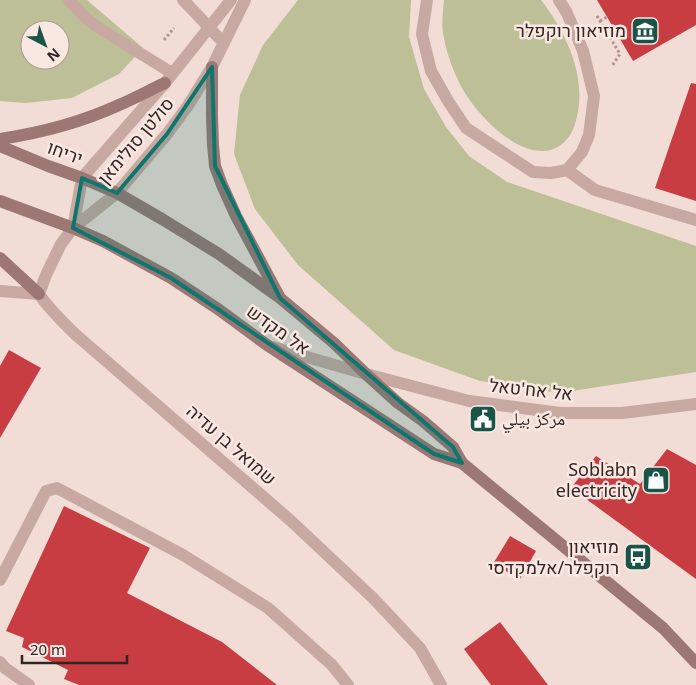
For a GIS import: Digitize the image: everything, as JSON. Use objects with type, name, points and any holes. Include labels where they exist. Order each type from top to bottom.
[{"type":"main road","points":[[212,67],[215,166],[236,216],[280,298]]},
{"type":"main road","points":[[0,139],[47,129],[88,117],[118,106],[168,78]]},
{"type":"main road","name":"יריחו","points":[[0,146],[82,178],[117,194]]},
{"type":"main road","name":"אל מקדש","points":[[117,194],[219,254],[280,298],[334,343],[398,403],[423,421],[453,447],[462,463],[663,628],[696,663]]},
{"type":"main road","points":[[0,201],[73,228]]},
{"type":"main road","name":"אל מקדש","points":[[73,228],[103,241],[172,278],[267,345],[434,454],[462,463]]},
{"type":"main road","points":[[0,258],[39,294]]},
{"type":"street","points":[[69,0],[87,19],[168,78]]},
{"type":"street","points":[[183,0],[224,43]]},
{"type":"street","name":"סולטן סולימאן","points":[[73,228],[82,178],[168,78],[231,0]]},
{"type":"street","name":"סולטן סולימאן","points":[[73,228],[117,194],[167,134],[187,107],[212,67],[245,0]]},
{"type":"street","points":[[427,0],[422,34],[431,71],[466,128],[533,172],[551,173],[567,170],[582,152],[589,135],[594,96],[583,51],[568,13],[559,0]]},
{"type":"street","points":[[567,170],[595,190],[696,220]]},
{"type":"street","points":[[0,290],[39,294],[61,244],[73,228]]},
{"type":"street","name":"שמואל בן עדיה","points":[[39,294],[75,334],[290,520],[373,598],[420,648],[442,685]]},
{"type":"street","name":"אל אח'טאל","points":[[267,345],[469,401],[560,413],[622,413],[696,404]]},
{"type":"street","points":[[0,580],[46,491],[58,488],[183,555],[268,608],[332,665],[348,685]]},
{"type":"street","points":[[0,662],[5,668],[29,685]]},
{"type":"path","points":[[606,17],[600,21],[620,54]]},
{"type":"highlighted area","points":[[212,67],[215,166],[280,298],[453,447],[462,463],[434,454],[171,278],[73,228],[82,178],[117,193],[167,134]]},
{"type":"green space","points":[[0,0],[87,0],[143,48],[119,74],[72,98],[26,103],[0,101]]},
{"type":"green space","points":[[298,0],[411,0],[409,37],[424,89],[446,127],[469,156],[507,182],[696,246],[696,372],[559,393],[480,381],[394,350],[298,265],[255,209],[234,154],[240,95],[263,45]]},
{"type":"green space","points":[[444,0],[541,0],[560,28],[568,44],[578,77],[578,110],[574,127],[562,144],[548,151],[531,150],[507,138],[476,109],[459,82],[447,51],[442,19]]},
{"type":"building","name":"מוזיאון רוקפלר","points":[[597,0],[696,0],[696,25],[633,61]]},
{"type":"building","points":[[691,83],[696,84],[696,201],[655,188]]},
{"type":"building","points":[[9,350],[41,368],[0,438],[0,366]]},
{"type":"building","points":[[667,449],[696,465],[696,579],[571,488],[596,456],[640,484]]},
{"type":"building","points":[[64,506],[150,548],[127,593],[222,642],[277,685],[79,685],[64,679],[68,670],[22,647],[24,638],[6,631]]},
{"type":"building","points":[[510,536],[536,551],[520,579],[493,564]]},
{"type":"building","points":[[500,622],[548,685],[491,685],[464,649]]},
{"type":"place","name":"מוזיאון רוקפלר","points":[[645,31]]},
{"type":"place","name":"مركز بيلي","points":[[483,419]]},
{"type":"place","name":"Soblabn electricity","points":[[656,480]]},
{"type":"place","name":"מוזיאון רוקפלר/אלמקדסי","points":[[638,557]]}]
